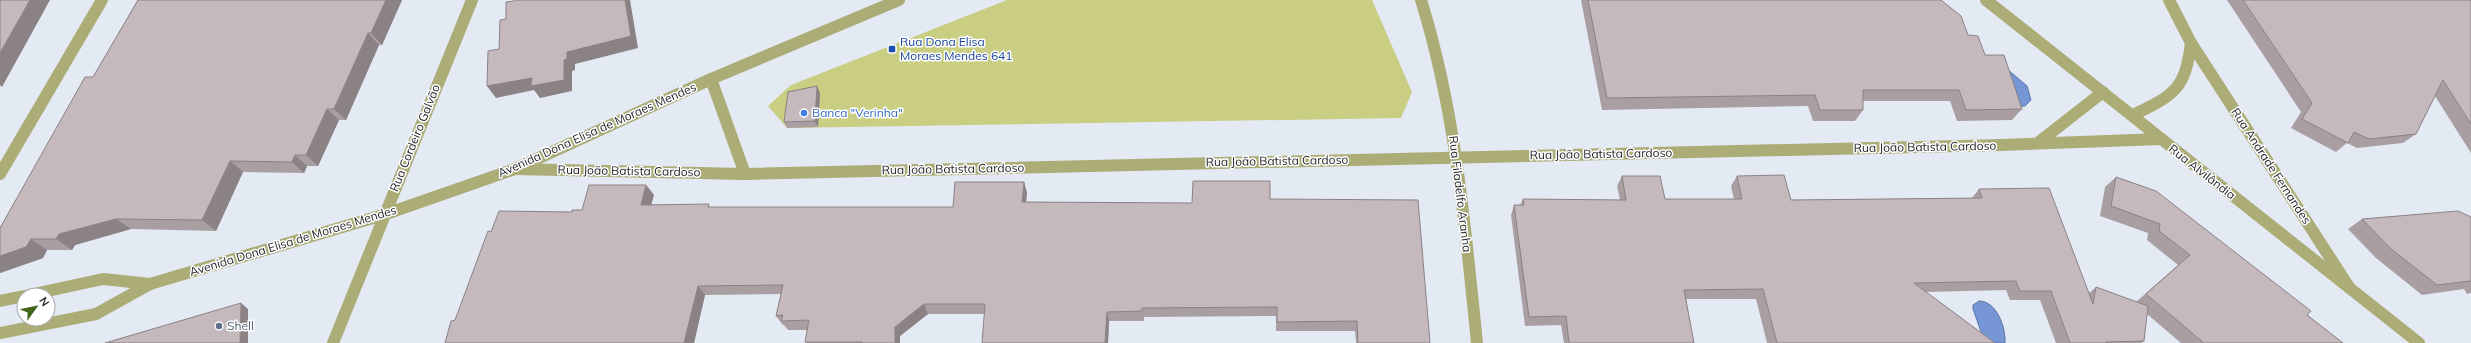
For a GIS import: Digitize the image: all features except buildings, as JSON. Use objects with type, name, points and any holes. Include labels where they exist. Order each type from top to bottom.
[{"type":"street","points":[[0,174],[102,0]]},
{"type":"street","name":"Rua Cordeiro Galvão","points":[[333,343],[383,215],[472,0]]},
{"type":"street","name":"Avenida Dona Elisa de Moraes Mendes","points":[[0,333],[96,314],[150,284],[383,215],[515,168],[711,79],[899,0]]},
{"type":"street","name":"Rua Filadelfo Aranha","points":[[1422,0],[1437,58],[1458,157],[1477,343]]},
{"type":"street","name":"Rua Alvilândia","points":[[1986,0],[2133,115],[2161,139],[2418,343]]},
{"type":"street","name":"Rua Andrade Fernandes","points":[[2169,0],[2191,43],[2352,290]]},
{"type":"street","points":[[2133,115],[2164,99],[2182,85],[2189,62],[2191,43]]},
{"type":"street","points":[[711,79],[745,174]]},
{"type":"street","points":[[2039,142],[2103,92]]},
{"type":"street","name":"Rua João Batista Cardoso","points":[[515,168],[745,174],[2001,146],[2039,142],[2161,139]]},
{"type":"street","name":"Avenida Dona Elisa de Moraes Mendes","points":[[56,289],[103,279],[150,284]]},
{"type":"street","points":[[0,301],[16,298]]},
{"type":"green space","points":[[1007,0],[1372,0],[1412,92],[1401,118],[787,128],[768,106],[791,85]]},
{"type":"water","points":[[2000,63],[2027,86],[2031,100],[2025,106],[2009,107]]},
{"type":"water","points":[[1979,301],[1991,305],[1999,316],[2004,330],[2005,343],[1985,343],[1973,309],[1973,305]]},
{"type":"place","name":"Rua Dona Elisa Moraes Mendes 641","points":[[892,49]]},
{"type":"place","name":"Banca \"Verinha\"","points":[[804,113]]},
{"type":"place","name":"Shell","points":[[219,326]]}]
